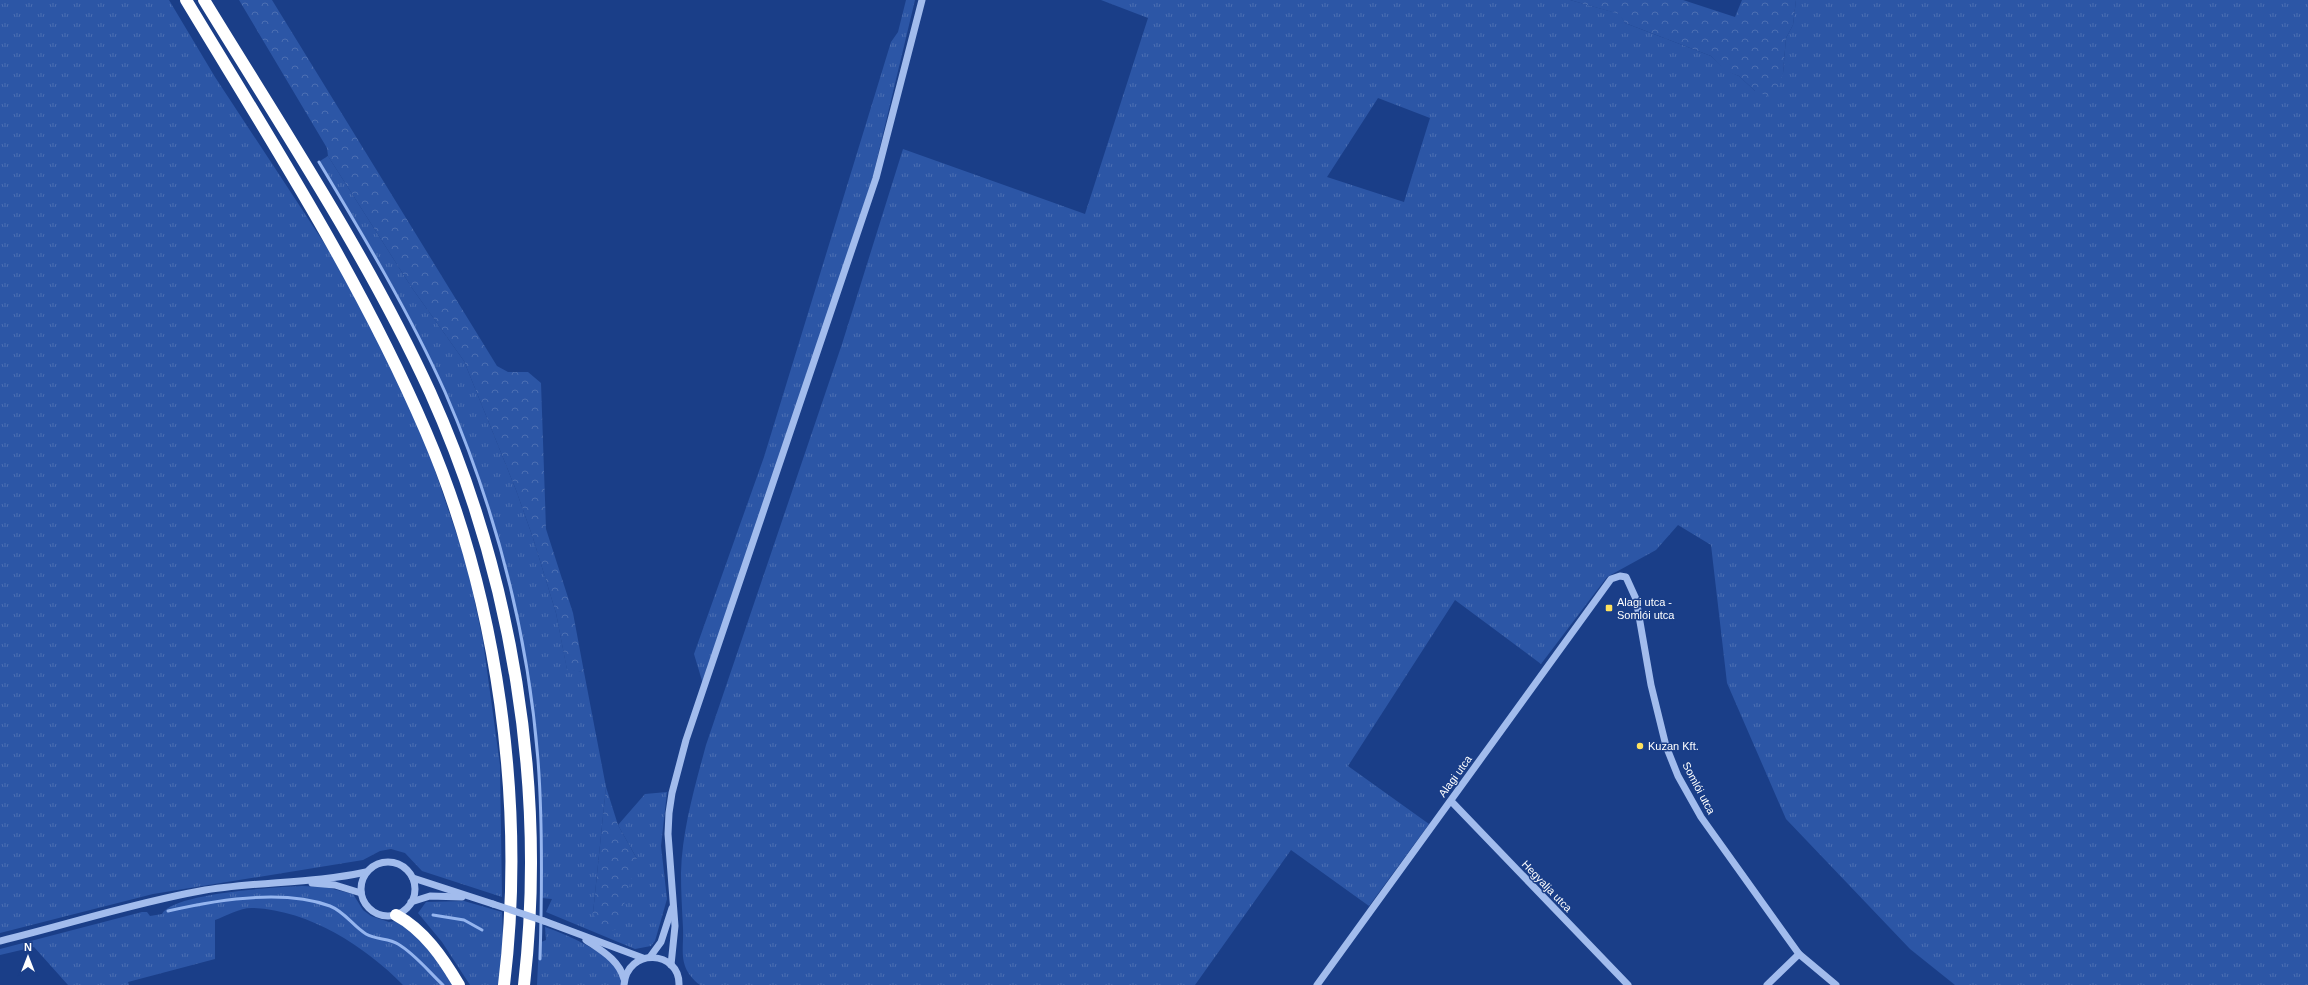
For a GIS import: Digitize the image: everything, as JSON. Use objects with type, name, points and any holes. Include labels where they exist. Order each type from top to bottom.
[{"type":"highway","points":[[186,0],[285,164],[359,292],[395,362],[427,435],[451,501],[471,564],[487,632],[506,757],[511,875],[504,985]]},
{"type":"highway","points":[[204,0],[375,283],[430,394],[470,496],[490,563],[506,627],[517,689],[525,757],[530,874],[524,985]]},
{"type":"highway","points":[[396,915],[411,923],[429,941],[459,985]]},
{"type":"street","points":[[671,965],[675,926],[669,847],[669,814],[686,740],[876,178],[922,0]]},
{"type":"street","name":"Somlói utca","points":[[1611,579],[1626,576],[1636,599],[1651,685],[1666,746],[1678,776],[1701,818],[1799,954],[1836,985]]},
{"type":"street","name":"Alagi utca","points":[[1317,985],[1611,579]]},
{"type":"street","name":"Hegyalja utca","points":[[1451,801],[1628,985]]},
{"type":"street","points":[[0,941],[200,891],[260,884],[300,882],[366,872],[377,864],[391,862],[404,867],[413,878],[415,886],[411,902],[396,915],[378,914],[367,906],[361,894],[360,886],[366,872]]},
{"type":"street","points":[[413,878],[544,921],[646,958],[661,959],[671,965],[681,984]]},
{"type":"street","points":[[300,882],[335,885],[361,894]]},
{"type":"street","points":[[411,902],[430,896],[468,897]]},
{"type":"street","points":[[624,982],[634,963],[646,958],[661,942],[674,900]]},
{"type":"street","points":[[578,934],[616,962],[621,968],[624,982]]},
{"type":"street","points":[[1767,985],[1799,954]]},
{"type":"green space","points":[[0,0],[169,0],[215,77],[353,287],[424,438],[467,565],[483,641],[500,765],[502,897],[422,871],[405,853],[391,849],[380,851],[363,860],[153,894],[0,933]]},
{"type":"green space","points":[[239,0],[272,0],[497,366],[508,372],[528,372],[541,383],[546,529],[573,613],[584,672],[567,670],[556,613],[533,538],[516,490],[464,361],[412,288],[328,156],[327,148]]},
{"type":"green space","points":[[906,0],[915,0],[872,180],[703,684],[694,654],[764,457],[891,42],[898,32]]},
{"type":"green space","points":[[1101,0],[1570,0],[1620,14],[1625,23],[1711,56],[1725,70],[1739,76],[1755,91],[1783,73],[1786,38],[1793,25],[1796,0],[2308,0],[2308,985],[1955,985],[1910,949],[1786,819],[1727,683],[1711,545],[1678,525],[1656,550],[1607,577],[1541,664],[1455,600],[1348,766],[1429,824],[1369,906],[1291,850],[1195,985],[700,985],[688,972],[683,958],[681,880],[686,824],[706,745],[842,344],[903,149],[1085,214],[1148,18]],"holes":[[[1378,98],[1430,118],[1404,202],[1327,177]]]},
{"type":"green space","points":[[1570,0],[1683,0],[1735,17],[1742,0],[1796,0],[1793,25],[1786,38],[1783,73],[1778,90],[1772,98],[1755,91],[1739,76],[1725,71],[1711,56],[1625,23],[1619,14]]},
{"type":"green space","points":[[328,156],[412,288],[464,361],[516,490],[533,538],[556,613],[567,669],[584,672],[606,787],[593,913],[637,859],[618,825],[645,794],[667,792],[661,846],[667,899],[655,941],[651,946],[635,949],[546,912],[552,899],[542,898],[543,863],[541,804],[537,744],[530,685],[506,569],[490,512],[471,455],[449,400],[424,346],[387,275],[320,161]]},
{"type":"green space","points":[[606,787],[618,825],[637,859],[617,929],[604,933],[593,913]]},
{"type":"green space","points":[[302,886],[325,887],[353,894],[363,910],[371,916],[389,922],[395,921],[419,935],[456,985],[403,985],[371,957],[353,944],[315,923],[294,915],[274,910],[253,908],[239,910],[215,920],[215,959],[128,982],[129,985],[68,985],[34,947],[0,955],[0,949],[142,912],[147,912],[150,916],[162,914],[170,907],[204,896],[227,892]]},
{"type":"green space","points":[[464,901],[502,912],[503,939],[499,985],[470,985],[442,942],[418,913],[426,902]]},
{"type":"green space","points":[[545,927],[576,939],[604,956],[621,970],[621,985],[537,985],[539,943],[546,940]]},
{"type":"waterway","points":[[319,162],[385,275],[431,362],[463,436],[494,526],[517,619],[526,666],[538,760],[541,810],[542,884],[540,959]]},
{"type":"waterway","points":[[168,911],[207,903],[249,898],[271,897],[312,901],[330,906],[345,915],[366,934],[398,944],[416,958],[443,985]]},
{"type":"waterway","points":[[433,915],[464,920],[482,930]]},
{"type":"place","name":"Alagi utca - Somlói utca","points":[[1609,608]]},
{"type":"place","name":"Kuzan Kft.","points":[[1640,746]]}]
